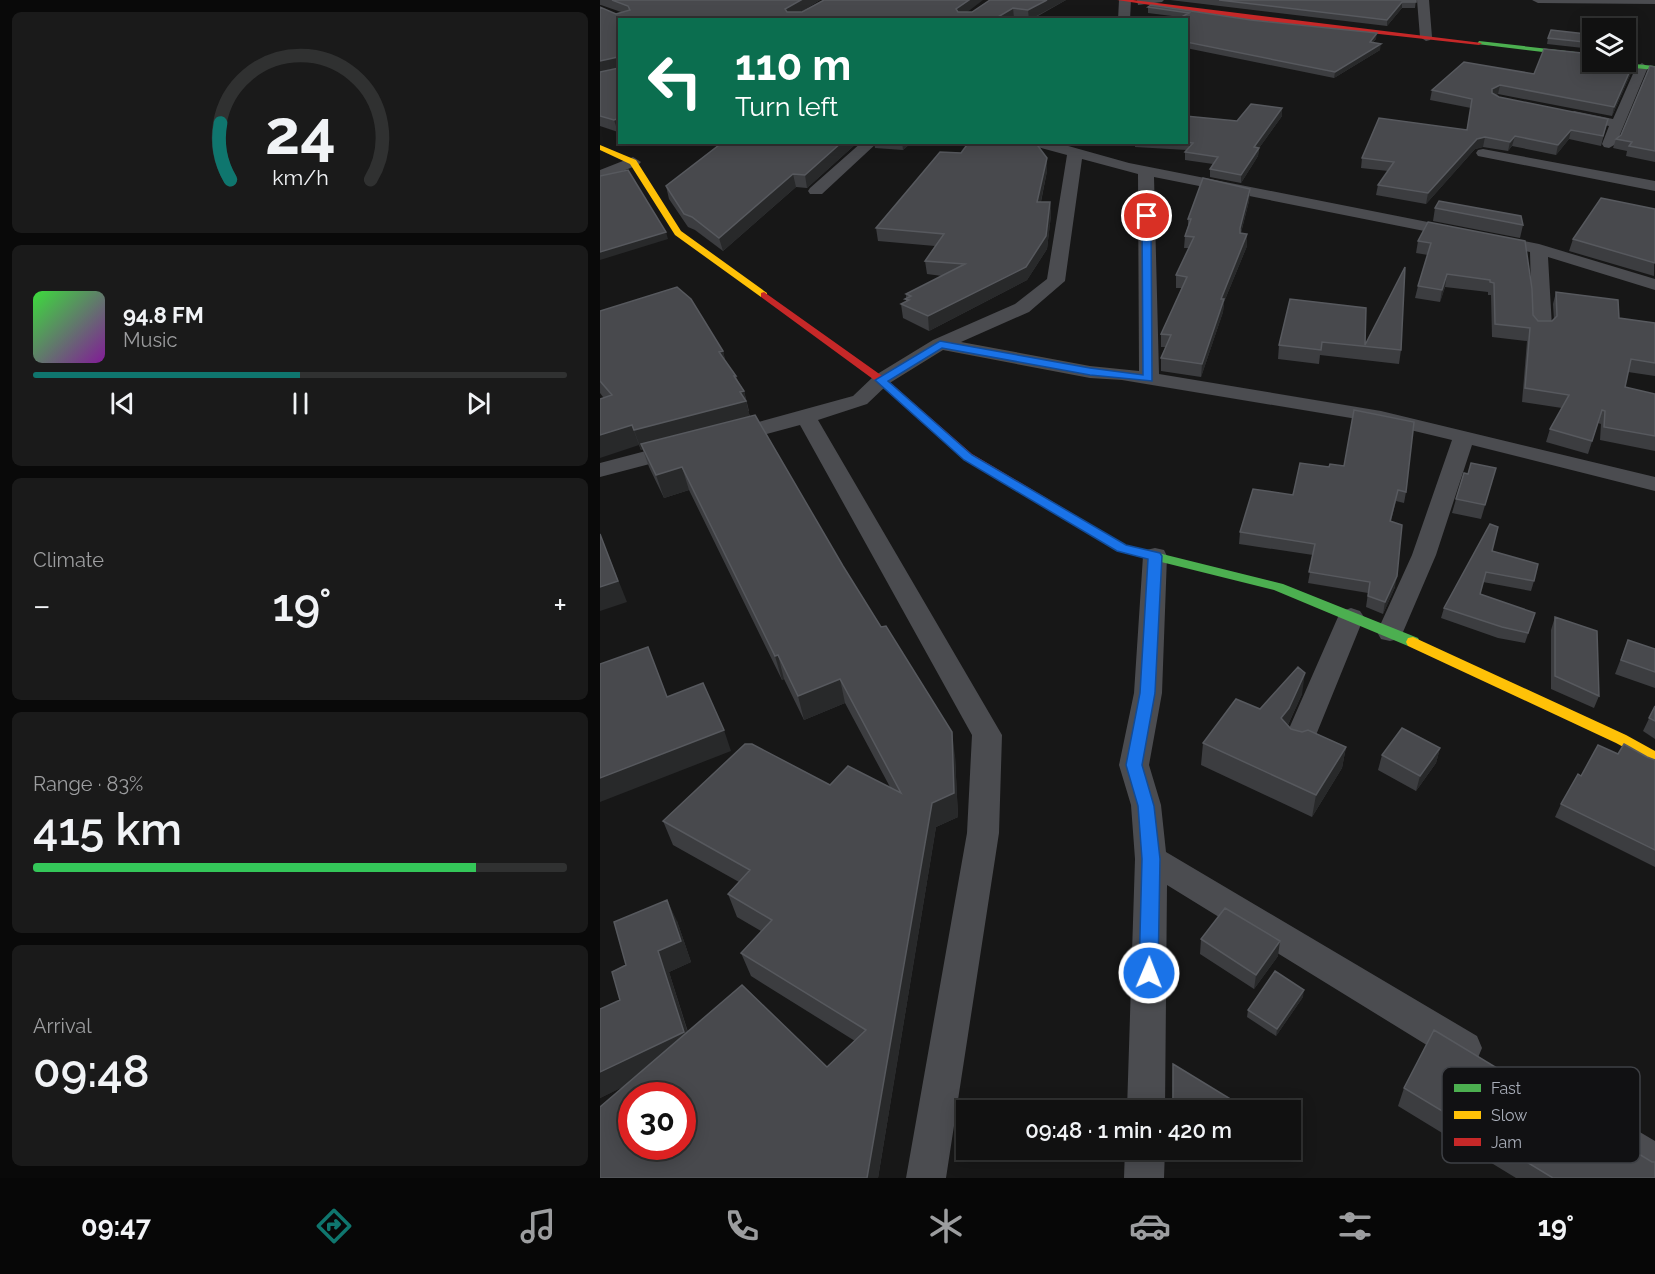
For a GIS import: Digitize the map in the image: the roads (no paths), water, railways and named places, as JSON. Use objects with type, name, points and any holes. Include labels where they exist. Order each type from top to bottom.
[{"type":"street","points":[[1120,0],[1354,33],[1582,61]]},
{"type":"street","points":[[1124,18],[1125,0]]},
{"type":"street","points":[[1142,2],[1158,0]]},
{"type":"street","points":[[1423,0],[1426,37]]},
{"type":"street","points":[[1538,0],[1655,1]]},
{"type":"street","points":[[1251,18],[1582,55]]},
{"type":"street","points":[[1636,62],[1651,66]]},
{"type":"street","points":[[1636,65],[1651,66]]},
{"type":"street","points":[[1609,144],[1651,66]]},
{"type":"street","points":[[1563,113],[1618,124]]},
{"type":"street","points":[[816,191],[868,144]]},
{"type":"street","points":[[1042,144],[1075,154],[1119,159],[1146,170],[1539,249],[1655,285]]},
{"type":"street","points":[[600,147],[633,162],[678,233],[881,380],[968,457],[1122,548],[1278,587],[1390,633],[1621,739],[1655,758]]},
{"type":"street","points":[[1483,153],[1655,186]]},
{"type":"street","points":[[600,470],[806,417],[860,400],[881,380],[940,344],[1022,308],[1042,295],[1056,281],[1075,154]]},
{"type":"street","points":[[600,175],[633,162]]},
{"type":"street","points":[[1146,170],[1149,379]]},
{"type":"street","points":[[1539,249],[1542,327]]},
{"type":"street","points":[[940,344],[1090,372],[1149,379],[1381,417],[1655,484]]},
{"type":"street","points":[[806,417],[987,735],[983,833],[926,1178]]},
{"type":"street","points":[[1390,633],[1424,555],[1464,436]]},
{"type":"street","points":[[1146,1100],[1151,859],[1146,806],[1134,765],[1148,693],[1155,556]]},
{"type":"street","points":[[1299,740],[1351,617]]},
{"type":"street","points":[[1151,859],[1496,1067]]},
{"type":"street","points":[[1640,1154],[1655,1163]]},
{"type":"street","points":[[1144,1178],[1145,1160]]}]
